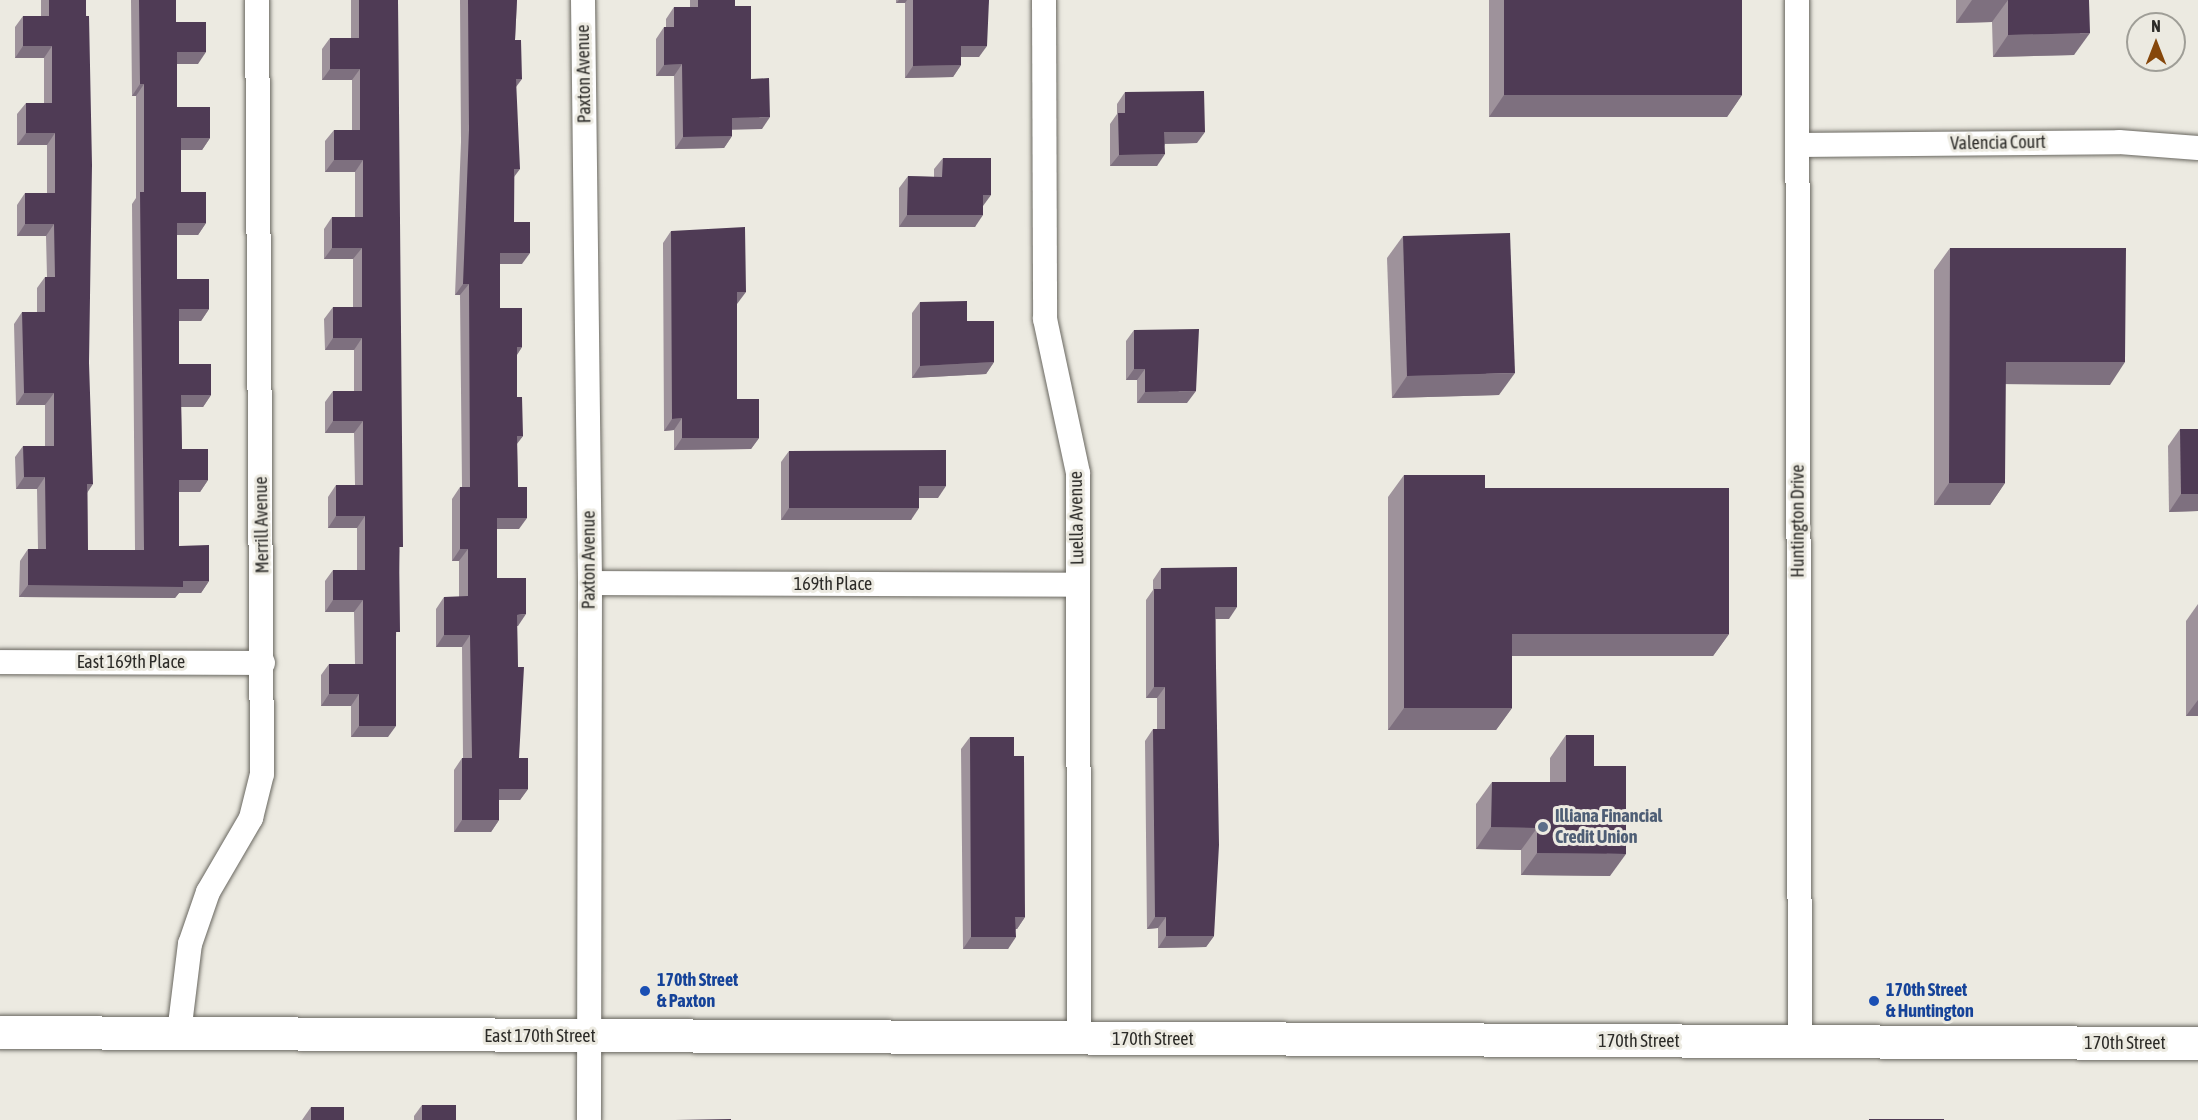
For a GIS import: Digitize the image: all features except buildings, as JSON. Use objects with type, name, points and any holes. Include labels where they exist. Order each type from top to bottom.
[{"type":"street","name":"Merrill Avenue","points":[[179,1034],[190,944],[208,892],[251,818],[262,774],[257,0]]},
{"type":"street","name":"Paxton Avenue","points":[[583,0],[590,583],[589,1120]]},
{"type":"street","name":"Luella Avenue","points":[[1044,0],[1045,319],[1078,473],[1079,1039]]},
{"type":"street","name":"Huntington Drive","points":[[1797,0],[1800,1042]]},
{"type":"street","name":"Valencia Court","points":[[1797,145],[2119,142],[2198,148]]},
{"type":"street","name":"169th Place","points":[[590,583],[1077,585]]},
{"type":"street","name":"East 169th Place","points":[[0,662],[263,663]]},
{"type":"street","name":"East 170th Street","points":[[0,1032],[1079,1039]]},
{"type":"street","name":"170th Street","points":[[1079,1039],[2198,1043]]},
{"type":"place","name":"Illiana Financial Credit Union","points":[[1543,827]]},
{"type":"place","name":"170th Street & Paxton","points":[[645,991]]},
{"type":"place","name":"170th Street & Huntington","points":[[1874,1001]]}]
